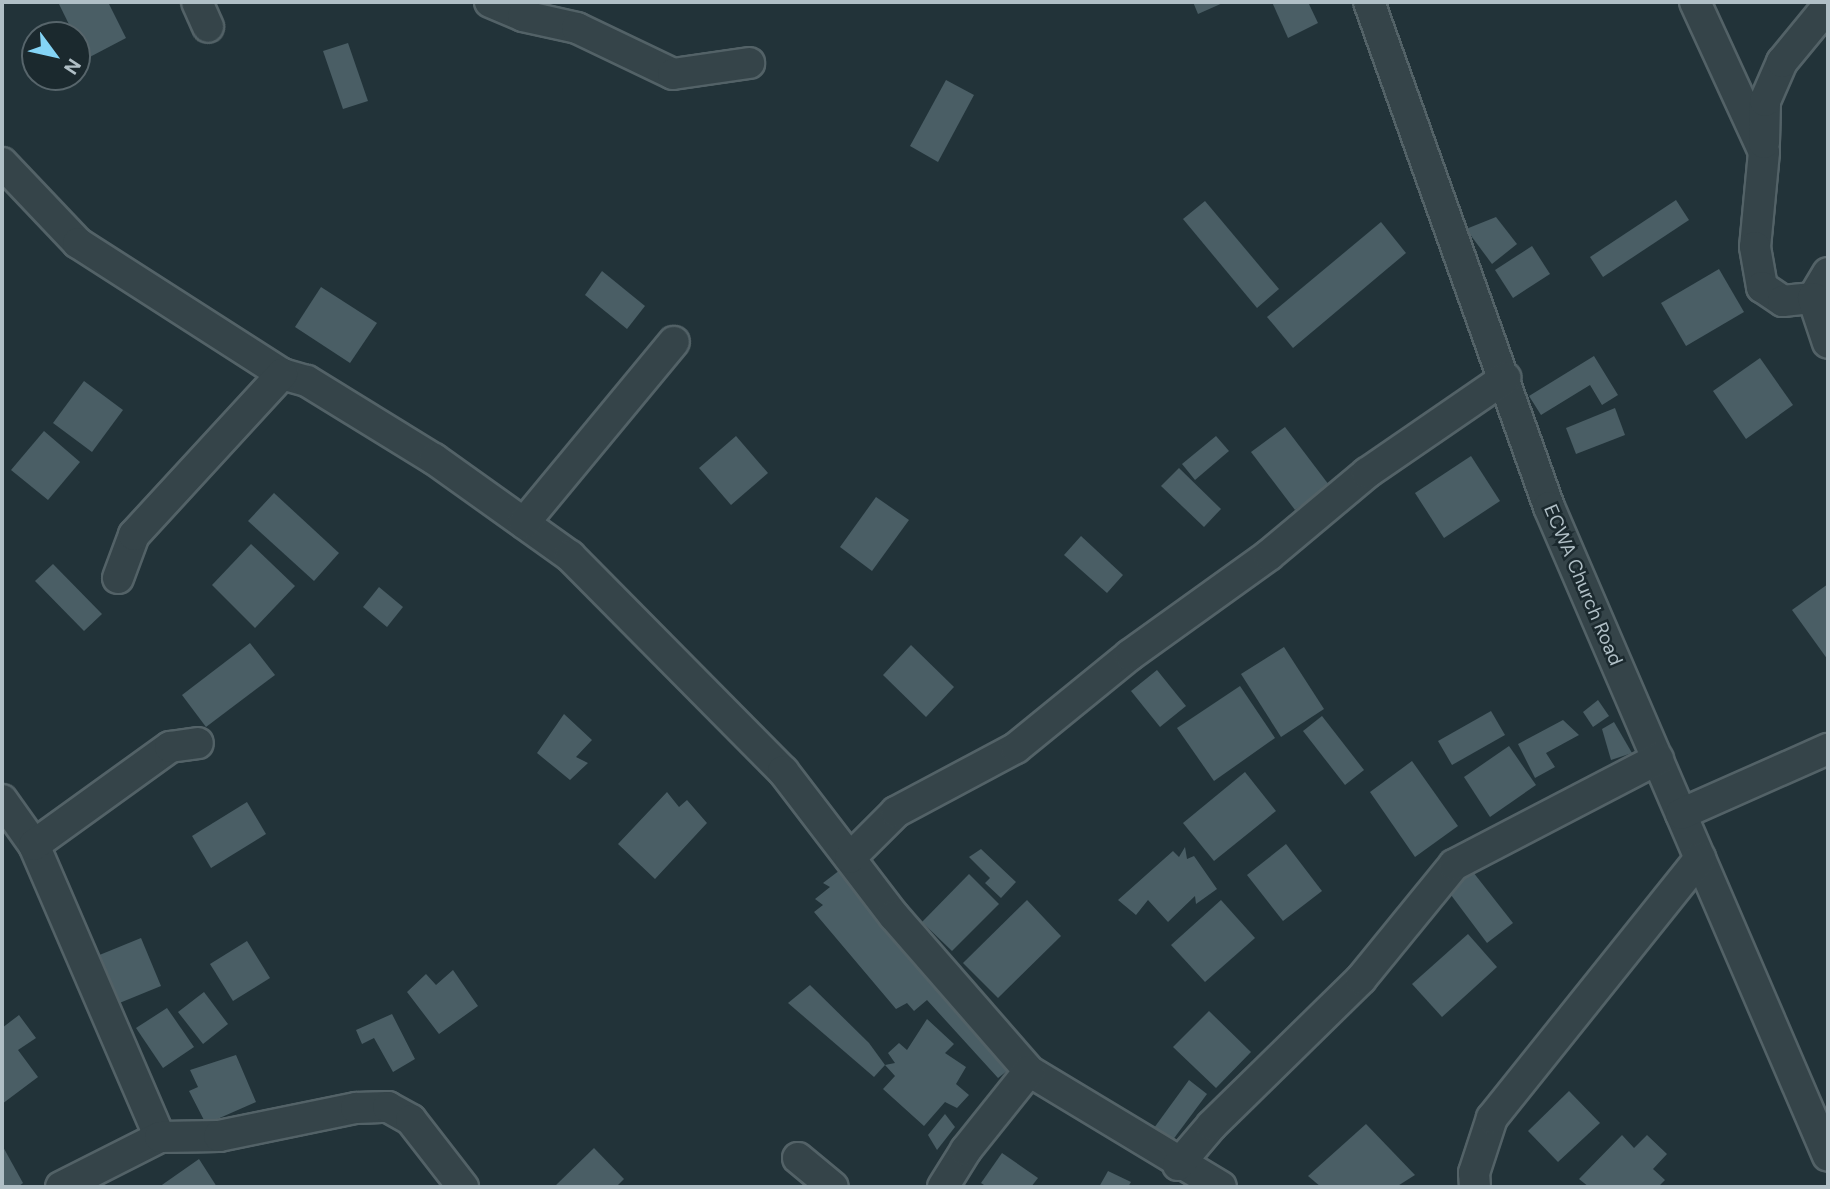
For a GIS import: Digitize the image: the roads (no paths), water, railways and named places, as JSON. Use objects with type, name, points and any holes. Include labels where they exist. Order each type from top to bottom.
[{"type":"street","points":[[491,2],[523,16],[577,28],[673,74],[749,63]]},
{"type":"street","name":"ECWA Church Road","points":[[1369,2],[1505,377],[1549,507],[1828,1156]]},
{"type":"street","points":[[1695,2],[1764,152]]},
{"type":"street","points":[[1828,6],[1782,62],[1765,101],[1764,152],[1755,247],[1762,288],[1783,301],[1821,286],[1828,343]]},
{"type":"street","points":[[2,163],[78,243],[282,374],[307,382],[434,459],[570,556],[783,771],[850,858],[1029,1071],[1178,1165],[1221,1187]]},
{"type":"street","points":[[524,523],[674,342]]},
{"type":"street","points":[[118,578],[134,536],[282,374]]},
{"type":"street","points":[[850,858],[896,812],[1016,748],[1130,655],[1269,555],[1367,473],[1505,377]]},
{"type":"street","points":[[34,845],[170,747],[198,744]]},
{"type":"street","points":[[1681,814],[1828,750]]},
{"type":"street","points":[[1178,1165],[1212,1125],[1361,979],[1454,865],[1658,759]]},
{"type":"street","points":[[2,800],[34,845],[160,1137]]},
{"type":"street","points":[[1475,1187],[1474,1173],[1492,1118],[1700,858]]},
{"type":"street","points":[[943,1187],[966,1150],[1029,1071]]},
{"type":"street","points":[[61,1187],[160,1137],[219,1136],[356,1108],[388,1107],[411,1120],[463,1187]]},
{"type":"street","points":[[798,1158],[834,1187]]}]
